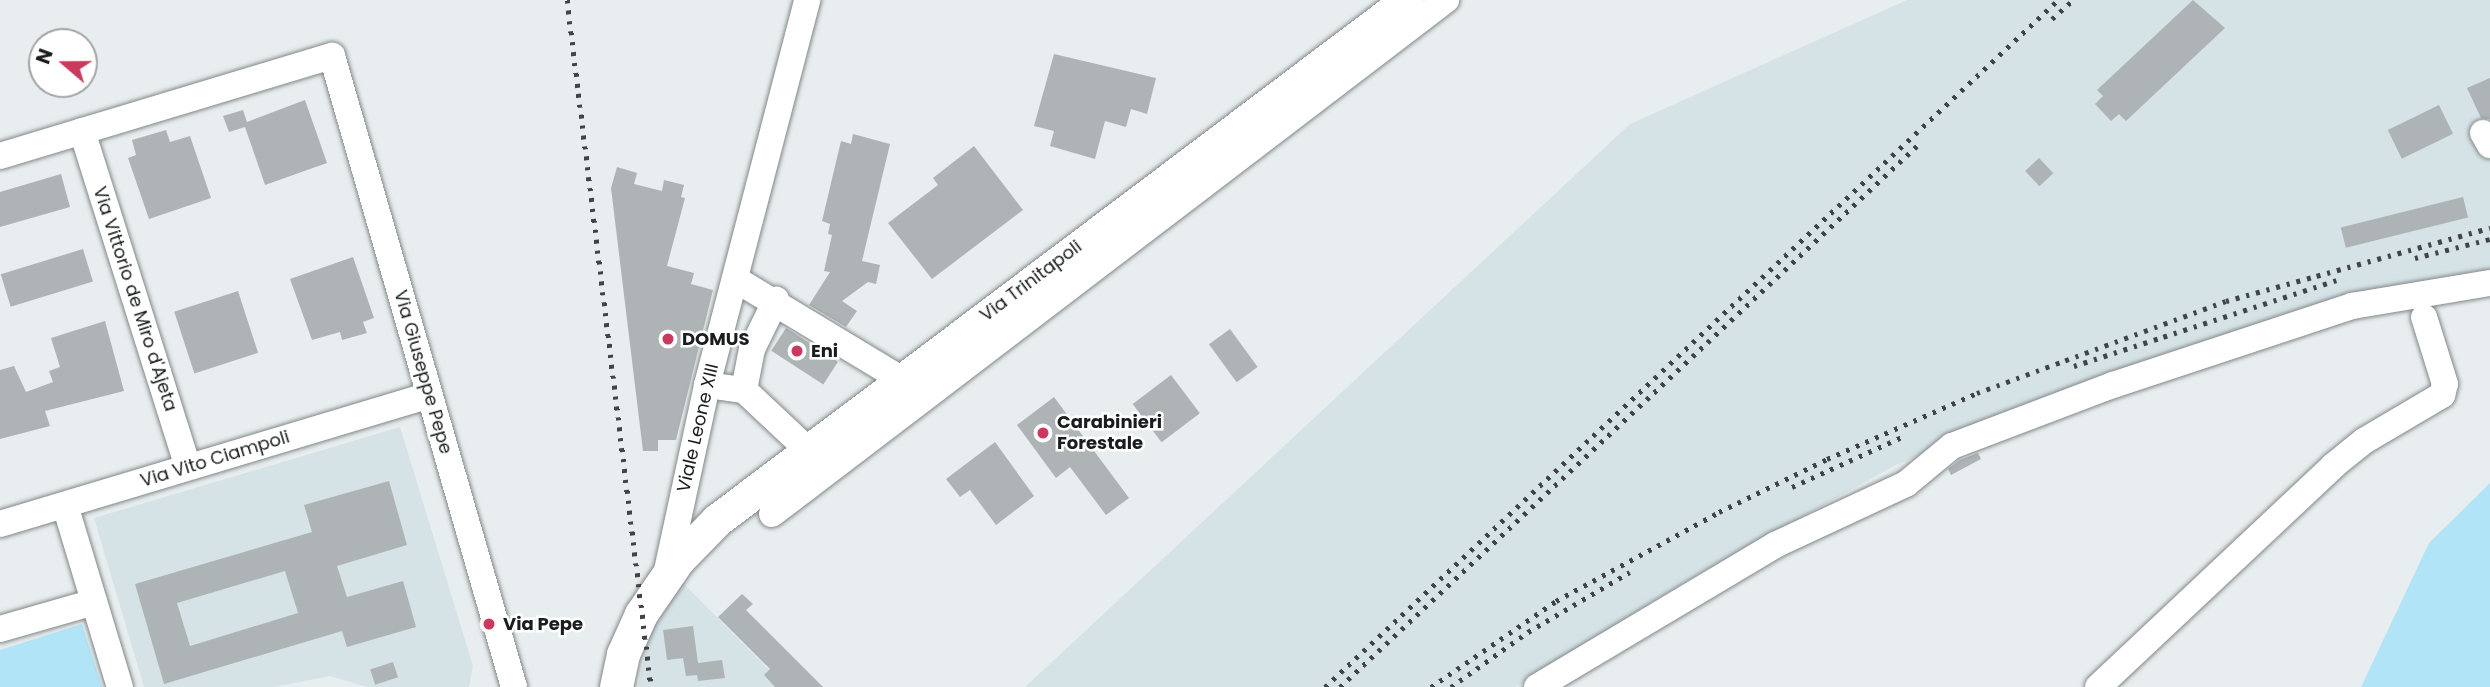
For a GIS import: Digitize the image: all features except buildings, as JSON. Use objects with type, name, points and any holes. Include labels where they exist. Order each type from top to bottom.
[{"type":"main road","name":"Via Trinitapoli","points":[[666,575],[717,520],[808,450],[844,441],[901,379],[942,365],[1034,297],[1266,121],[1407,0]]},
{"type":"main road","name":"Viale Leone XIII","points":[[616,687],[628,640],[666,575]]},
{"type":"street","name":"Viale Leone XIII","points":[[666,575],[707,385],[807,0]]},
{"type":"street","points":[[1266,121],[1446,0]]},
{"type":"street","name":"Via Giuseppe Pepe","points":[[82,131],[332,57],[514,687]]},
{"type":"street","points":[[0,156],[82,131]]},
{"type":"street","name":"Via Vittorio de Miro d'Ajeta","points":[[82,131],[188,467]]},
{"type":"street","points":[[735,279],[776,300],[901,379]]},
{"type":"street","points":[[1537,687],[1775,545],[1906,484],[1952,446],[2113,385],[2352,306],[2490,283]]},
{"type":"street","points":[[744,390],[752,349],[776,300]]},
{"type":"street","points":[[2098,687],[2333,466],[2364,441],[2442,395],[2445,384],[2424,317]]},
{"type":"street","points":[[772,514],[844,441],[942,365]]},
{"type":"street","points":[[707,385],[744,390],[808,450]]},
{"type":"street","name":"Via Vito Ciampoli","points":[[0,524],[429,395]]},
{"type":"street","points":[[65,505],[120,687]]},
{"type":"street","points":[[0,629],[94,602]]},
{"type":"shaded area","points":[[1907,0],[2490,0],[2490,274],[2086,385],[1896,465],[1693,577],[1516,687],[1025,687],[1630,124]]},
{"type":"shaded area","points":[[400,427],[473,666],[469,687],[367,687],[330,676],[274,687],[144,687],[94,518]]},
{"type":"shaded area","points":[[2490,483],[2490,687],[2361,687],[2429,543]]},
{"type":"shaded area","points":[[681,581],[786,687],[638,687],[652,624]]},
{"type":"shaded area","points":[[82,624],[102,687],[0,687],[0,650]]},
{"type":"railway","points":[[567,0],[651,687]]},
{"type":"railway","points":[[1325,687],[2058,0]]},
{"type":"railway","points":[[2052,19],[2073,0]]},
{"type":"railway","points":[[1340,687],[1917,146]]},
{"type":"railway","points":[[1431,687],[1556,601],[1719,512],[1827,459],[1977,393],[2226,301],[2490,228]]},
{"type":"railway","points":[[2415,258],[2490,239]]},
{"type":"railway","points":[[2074,366],[2337,280]]},
{"type":"railway","points":[[1792,487],[1906,435]]},
{"type":"railway","points":[[1451,687],[1528,632],[1630,572]]},
{"type":"place","name":"DOMUS","points":[[668,339]]},
{"type":"place","name":"Eni","points":[[797,351]]},
{"type":"place","name":"Carabinieri Forestale","points":[[1043,433]]},
{"type":"place","name":"Via Pepe","points":[[489,624]]}]
